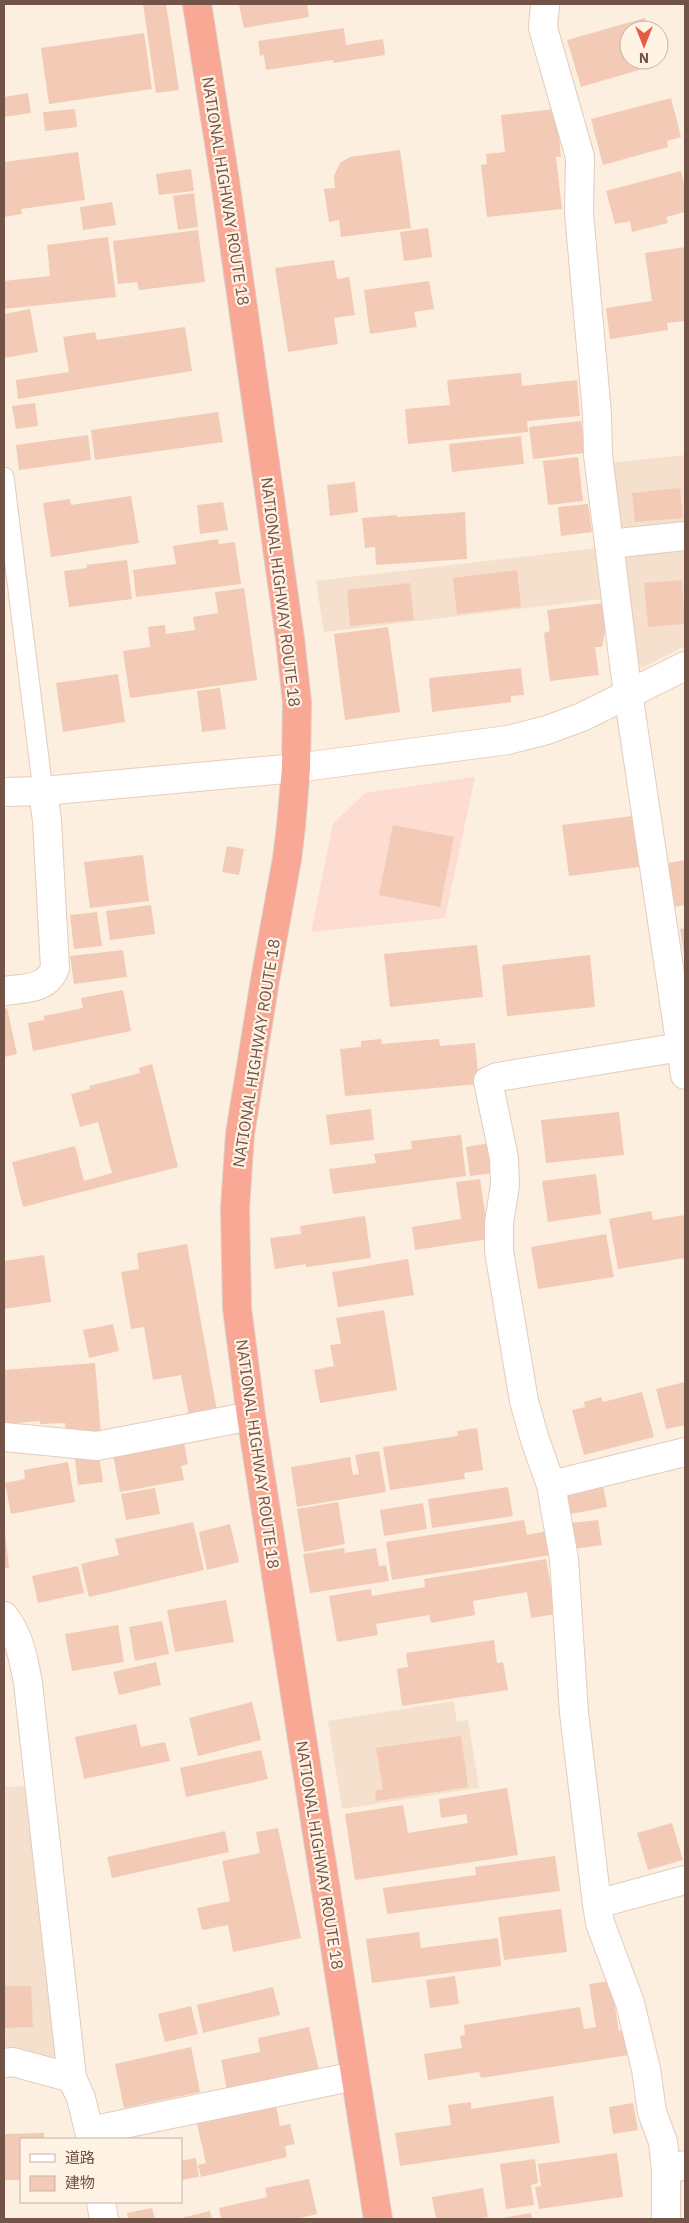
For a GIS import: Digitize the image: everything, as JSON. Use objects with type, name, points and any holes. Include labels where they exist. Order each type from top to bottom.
[{"type":"highway","name":"NATIONAL HIGHWAY ROUTE 18","points":[[197,4],[225,181],[290,639],[296,702],[296,768],[287,859],[240,1134],[235,1208],[237,1308],[251,1416],[378,2219]]},
{"type":"street","points":[[545,4],[543,28],[580,157],[579,213],[597,414],[598,454],[630,694],[685,1075]]},
{"type":"street","points":[[609,544],[685,536]]},
{"type":"street","points":[[4,792],[43,791],[296,768],[508,740],[547,730],[582,717],[685,666]]},
{"type":"street","points":[[4,991],[41,985],[52,977],[55,968],[47,821],[43,791]]},
{"type":"street","points":[[666,2219],[676,2167],[663,2142],[652,2112],[646,2069],[632,2010],[600,1923],[597,1904],[574,1713],[564,1560],[551,1485],[524,1401],[499,1251],[499,1223],[505,1185],[504,1158],[488,1081],[497,1077],[681,1047]]},
{"type":"street","points":[[4,1437],[97,1446],[251,1416]]},
{"type":"street","points":[[551,1485],[685,1452]]},
{"type":"street","points":[[4,1616],[13,1627],[20,1642],[28,1683],[72,2078],[81,2098],[90,2135],[355,2076]]},
{"type":"street","points":[[597,1904],[685,1880]]},
{"type":"street","points":[[4,2062],[13,2062],[72,2078]]},
{"type":"street","points":[[101,2203],[104,2219]]},
{"type":"lane","points":[[4,477],[43,791]]},
{"type":"shaded area","points":[[685,455],[685,646],[642,668],[638,664],[609,463]]},
{"type":"shaded area","points":[[597,548],[603,599],[324,632],[316,581]]},
{"type":"shaded area","points":[[475,777],[445,918],[311,932],[333,824],[365,793]]},
{"type":"shaded area","points":[[454,1701],[457,1722],[468,1720],[479,1788],[342,1809],[328,1721]]},
{"type":"shaded area","points":[[30,1786],[59,2052],[49,2058],[32,2052],[4,2052],[4,1787]]},
{"type":"building","points":[[143,4],[166,4],[179,90],[156,93]]},
{"type":"building","points":[[239,4],[307,4],[309,17],[244,28]]},
{"type":"building","points":[[619,25],[619,70],[639,70],[581,87],[567,40]]},
{"type":"building","points":[[344,28],[346,45],[383,39],[385,55],[333,63],[333,60],[266,70],[264,55],[260,56],[258,41]]},
{"type":"building","points":[[144,33],[152,89],[49,104],[41,48]]},
{"type":"building","points":[[28,93],[31,113],[4,117],[4,97]]},
{"type":"building","points":[[671,98],[681,137],[667,141],[668,147],[603,165],[591,119]]},
{"type":"building","points":[[75,109],[77,127],[45,131],[43,112]]},
{"type":"building","points":[[556,109],[561,157],[556,157],[562,209],[487,217],[481,165],[487,164],[486,154],[505,152],[501,115]]},
{"type":"building","points":[[400,150],[411,228],[341,237],[339,220],[329,222],[324,189],[335,188],[334,176],[340,163],[350,157]]},
{"type":"building","points":[[78,152],[85,200],[21,209],[22,214],[4,217],[4,162]]},
{"type":"building","points":[[191,169],[194,191],[159,195],[156,174]]},
{"type":"building","points":[[681,171],[685,189],[685,212],[666,217],[668,223],[632,232],[630,221],[615,224],[606,191]]},
{"type":"building","points":[[194,193],[198,227],[178,230],[173,196]]},
{"type":"building","points":[[112,202],[116,225],[83,230],[80,207]]},
{"type":"building","points":[[428,228],[432,257],[404,261],[400,232]]},
{"type":"building","points":[[198,230],[205,282],[139,290],[137,282],[118,284],[113,241]]},
{"type":"building","points":[[108,237],[116,297],[4,309],[4,281],[50,276],[47,245]]},
{"type":"building","points":[[685,247],[685,321],[667,323],[668,330],[610,339],[606,308],[652,301],[645,253]]},
{"type":"building","points":[[334,260],[337,279],[349,277],[355,315],[334,318],[338,344],[288,352],[275,268]]},
{"type":"building","points":[[429,281],[434,309],[414,312],[417,327],[370,334],[364,290]]},
{"type":"building","points":[[30,309],[38,352],[4,358],[4,314]]},
{"type":"building","points":[[185,327],[192,371],[18,399],[16,380],[69,372],[63,337],[95,332],[97,340]]},
{"type":"building","points":[[521,373],[522,386],[577,380],[580,416],[527,421],[528,432],[408,444],[405,409],[450,405],[447,380]]},
{"type":"building","points":[[35,403],[38,426],[16,429],[12,406]]},
{"type":"building","points":[[218,412],[223,442],[95,460],[91,430]]},
{"type":"building","points":[[581,421],[585,453],[533,459],[529,427]]},
{"type":"building","points":[[88,435],[91,460],[19,470],[16,445]]},
{"type":"building","points":[[521,436],[524,464],[452,472],[449,444]]},
{"type":"building","points":[[578,457],[583,501],[548,505],[543,461]]},
{"type":"building","points":[[355,482],[358,512],[330,516],[327,485]]},
{"type":"building","points":[[680,488],[683,518],[635,522],[632,493]]},
{"type":"building","points":[[131,496],[139,543],[51,557],[43,503],[70,499],[71,505]]},
{"type":"building","points":[[223,502],[228,530],[200,534],[197,505]]},
{"type":"building","points":[[588,504],[592,532],[561,536],[558,507]]},
{"type":"building","points":[[465,512],[467,559],[376,565],[375,547],[365,548],[362,518]]},
{"type":"building","points":[[218,539],[219,544],[235,542],[241,584],[136,597],[133,570],[176,564],[173,546]]},
{"type":"building","points":[[127,560],[132,599],[69,607],[64,571],[87,568],[86,565]]},
{"type":"building","points":[[517,570],[521,607],[457,614],[453,578]]},
{"type":"building","points":[[682,580],[685,624],[648,627],[644,583]]},
{"type":"building","points":[[410,583],[414,620],[350,626],[347,590]]},
{"type":"building","points":[[244,588],[257,680],[130,698],[123,651],[150,647],[148,627],[165,625],[166,634],[195,630],[193,617],[218,613],[215,592]]},
{"type":"building","points":[[603,603],[606,626],[602,647],[595,647],[599,675],[550,681],[544,633],[550,631],[547,610]]},
{"type":"building","points":[[388,627],[400,712],[345,720],[334,634]]},
{"type":"building","points":[[521,668],[524,695],[511,696],[511,702],[432,712],[429,678]]},
{"type":"building","points":[[118,674],[125,722],[63,732],[56,683]]},
{"type":"building","points":[[220,688],[226,729],[202,732],[197,691]]},
{"type":"building","points":[[632,816],[639,867],[569,876],[562,825]]},
{"type":"building","points":[[393,825],[454,837],[440,907],[379,895]]},
{"type":"building","points":[[227,846],[244,849],[239,875],[222,872]]},
{"type":"building","points":[[143,855],[149,901],[90,908],[84,862]]},
{"type":"building","points":[[685,860],[685,905],[674,907],[668,863]]},
{"type":"building","points":[[151,905],[155,934],[110,940],[106,911]]},
{"type":"building","points":[[97,912],[102,946],[74,949],[70,915]]},
{"type":"building","points":[[685,928],[685,955],[684,955],[680,929]]},
{"type":"building","points":[[477,945],[483,997],[390,1007],[384,954]]},
{"type":"building","points":[[123,950],[127,977],[74,984],[70,956]]},
{"type":"building","points":[[590,955],[595,1007],[507,1016],[502,965]]},
{"type":"building","points":[[123,990],[131,1031],[33,1051],[28,1023],[44,1020],[44,1016],[83,1008],[81,998]]},
{"type":"building","points":[[7,1008],[17,1054],[4,1057],[4,1009]]},
{"type":"building","points":[[381,1039],[382,1044],[439,1039],[440,1046],[475,1043],[479,1084],[345,1096],[340,1049],[361,1047],[361,1041]]},
{"type":"building","points":[[152,1064],[178,1167],[23,1207],[12,1162],[75,1146],[84,1181],[112,1173],[98,1122],[80,1127],[71,1094],[90,1089],[89,1086],[140,1073],[139,1068]]},
{"type":"building","points":[[371,1109],[374,1140],[330,1145],[326,1115]]},
{"type":"building","points":[[619,1112],[624,1155],[546,1163],[541,1120]]},
{"type":"building","points":[[461,1135],[466,1176],[333,1194],[329,1169],[376,1163],[374,1154],[412,1149],[411,1141]]},
{"type":"building","points":[[491,1143],[494,1173],[470,1176],[466,1147]]},
{"type":"building","points":[[596,1174],[601,1214],[548,1222],[542,1181]]},
{"type":"building","points":[[480,1179],[489,1239],[415,1250],[412,1227],[461,1219],[456,1182]]},
{"type":"building","points":[[651,1211],[653,1220],[685,1215],[685,1258],[618,1269],[609,1219]]},
{"type":"building","points":[[365,1216],[371,1258],[306,1267],[306,1264],[275,1269],[270,1238],[301,1234],[300,1226]]},
{"type":"building","points":[[606,1234],[614,1277],[538,1289],[531,1247]]},
{"type":"building","points":[[187,1244],[218,1417],[190,1422],[181,1375],[153,1380],[144,1327],[131,1329],[121,1272],[139,1269],[137,1253]]},
{"type":"building","points":[[44,1255],[51,1302],[4,1309],[4,1261]]},
{"type":"building","points":[[408,1259],[414,1295],[338,1307],[332,1272]]},
{"type":"building","points":[[384,1310],[397,1390],[320,1403],[314,1370],[334,1366],[330,1345],[341,1344],[336,1318]]},
{"type":"building","points":[[113,1324],[119,1351],[89,1358],[83,1330]]},
{"type":"building","points":[[95,1363],[101,1434],[66,1437],[65,1423],[40,1424],[40,1421],[4,1424],[4,1370]]},
{"type":"building","points":[[685,1382],[685,1425],[666,1429],[656,1389]]},
{"type":"building","points":[[642,1392],[654,1437],[584,1455],[572,1410],[585,1407],[584,1402],[601,1397],[603,1402]]},
{"type":"building","points":[[477,1428],[483,1470],[464,1473],[465,1479],[390,1490],[383,1447],[458,1436],[457,1431]]},
{"type":"building","points":[[183,1437],[188,1464],[181,1466],[184,1480],[120,1492],[113,1454]]},
{"type":"building","points":[[379,1451],[386,1492],[297,1507],[291,1467],[350,1457],[353,1475],[359,1474],[355,1455]]},
{"type":"building","points":[[99,1455],[103,1482],[78,1485],[75,1458]]},
{"type":"building","points":[[68,1462],[75,1502],[11,1514],[5,1483],[25,1479],[24,1470]]},
{"type":"building","points":[[603,1486],[607,1507],[571,1514],[567,1493]]},
{"type":"building","points":[[508,1487],[513,1516],[432,1528],[428,1499]]},
{"type":"building","points":[[155,1488],[160,1514],[126,1520],[121,1494]]},
{"type":"building","points":[[338,1502],[345,1544],[304,1552],[297,1509]]},
{"type":"building","points":[[423,1503],[427,1529],[384,1536],[380,1510]]},
{"type":"building","points":[[524,1520],[527,1535],[547,1531],[551,1555],[392,1580],[386,1542]]},
{"type":"building","points":[[598,1520],[602,1545],[574,1549],[571,1523]]},
{"type":"building","points":[[193,1522],[204,1570],[89,1597],[81,1564],[119,1555],[115,1539]]},
{"type":"building","points":[[4,1523],[9,1568],[4,1568]]},
{"type":"building","points":[[230,1524],[239,1562],[207,1570],[199,1532]]},
{"type":"building","points":[[344,1548],[345,1553],[376,1548],[379,1566],[386,1565],[389,1581],[310,1593],[303,1554]]},
{"type":"building","points":[[546,1559],[556,1614],[531,1618],[527,1592],[473,1601],[475,1615],[431,1623],[429,1615],[376,1624],[378,1635],[337,1642],[329,1596],[371,1589],[372,1596],[425,1587],[424,1579]]},
{"type":"building","points":[[78,1566],[84,1593],[38,1603],[32,1576]]},
{"type":"building","points":[[226,1600],[234,1642],[175,1652],[167,1610]]},
{"type":"building","points":[[162,1621],[169,1654],[135,1661],[129,1627]]},
{"type":"building","points":[[118,1625],[124,1662],[72,1671],[65,1634]]},
{"type":"building","points":[[494,1640],[497,1663],[503,1662],[508,1690],[402,1706],[397,1669],[408,1667],[406,1653]]},
{"type":"building","points":[[156,1662],[161,1685],[119,1695],[113,1672]]},
{"type":"building","points":[[252,1702],[261,1740],[198,1756],[189,1718]]},
{"type":"building","points":[[136,1724],[141,1747],[165,1742],[170,1761],[84,1779],[75,1737]]},
{"type":"building","points":[[461,1736],[468,1787],[376,1801],[375,1791],[383,1789],[376,1748]]},
{"type":"building","points":[[261,1750],[268,1779],[186,1797],[180,1768]]},
{"type":"building","points":[[507,1788],[518,1855],[355,1880],[345,1814],[403,1805],[408,1833],[468,1823],[466,1814],[441,1818],[439,1799]]},
{"type":"building","points":[[672,1823],[683,1860],[648,1870],[637,1833]]},
{"type":"building","points":[[278,1828],[301,1938],[233,1952],[228,1925],[202,1930],[197,1908],[230,1901],[222,1861],[260,1853],[256,1832]]},
{"type":"building","points":[[225,1831],[229,1852],[112,1878],[107,1857]]},
{"type":"building","points":[[555,1856],[560,1891],[387,1914],[383,1888],[476,1875],[475,1867]]},
{"type":"building","points":[[561,1909],[567,1952],[504,1960],[498,1917]]},
{"type":"building","points":[[419,1932],[421,1948],[498,1938],[501,1966],[372,1983],[366,1939]]},
{"type":"building","points":[[455,1976],[459,2004],[430,2008],[426,1980]]},
{"type":"building","points":[[611,1981],[619,2031],[625,2030],[629,2055],[481,2078],[479,2072],[428,2080],[424,2054],[462,2048],[460,2036],[465,2035],[464,2025],[580,2007],[584,2029],[596,2027],[589,1984]]},
{"type":"building","points":[[4,1986],[31,1986],[33,2027],[4,2028]]},
{"type":"building","points":[[273,1987],[280,2015],[203,2033],[197,2005]]},
{"type":"building","points":[[191,2006],[198,2034],[165,2042],[158,2014]]},
{"type":"building","points":[[309,2027],[320,2075],[228,2095],[221,2060],[260,2052],[258,2038]]},
{"type":"building","points":[[191,2047],[200,2092],[124,2108],[115,2064]]},
{"type":"building","points":[[553,2096],[560,2143],[400,2166],[395,2133],[451,2125],[448,2105],[471,2102],[471,2109]]},
{"type":"building","points":[[633,2103],[638,2130],[613,2134],[609,2107]]},
{"type":"building","points":[[276,2105],[280,2126],[290,2124],[295,2144],[285,2146],[287,2157],[201,2177],[198,2165],[206,2163],[197,2124]]},
{"type":"building","points":[[44,2133],[44,2138],[20,2138],[20,2180],[4,2180],[4,2134]]},
{"type":"building","points":[[617,2153],[623,2197],[539,2209],[535,2187],[541,2186],[538,2164]]},
{"type":"building","points":[[196,2158],[199,2177],[182,2180],[182,2161]]},
{"type":"building","points":[[535,2159],[538,2183],[531,2185],[534,2205],[506,2209],[500,2164]]},
{"type":"building","points":[[309,2179],[317,2214],[296,2219],[221,2219],[219,2208],[267,2197],[265,2188]]},
{"type":"building","points":[[483,2188],[488,2217],[436,2219],[432,2197]]},
{"type":"building","points":[[152,2208],[155,2219],[128,2219],[127,2213]]},
{"type":"building","points":[[210,2211],[212,2219],[177,2219]]},
{"type":"building","points":[[531,2213],[532,2219],[503,2219],[503,2218]]}]
